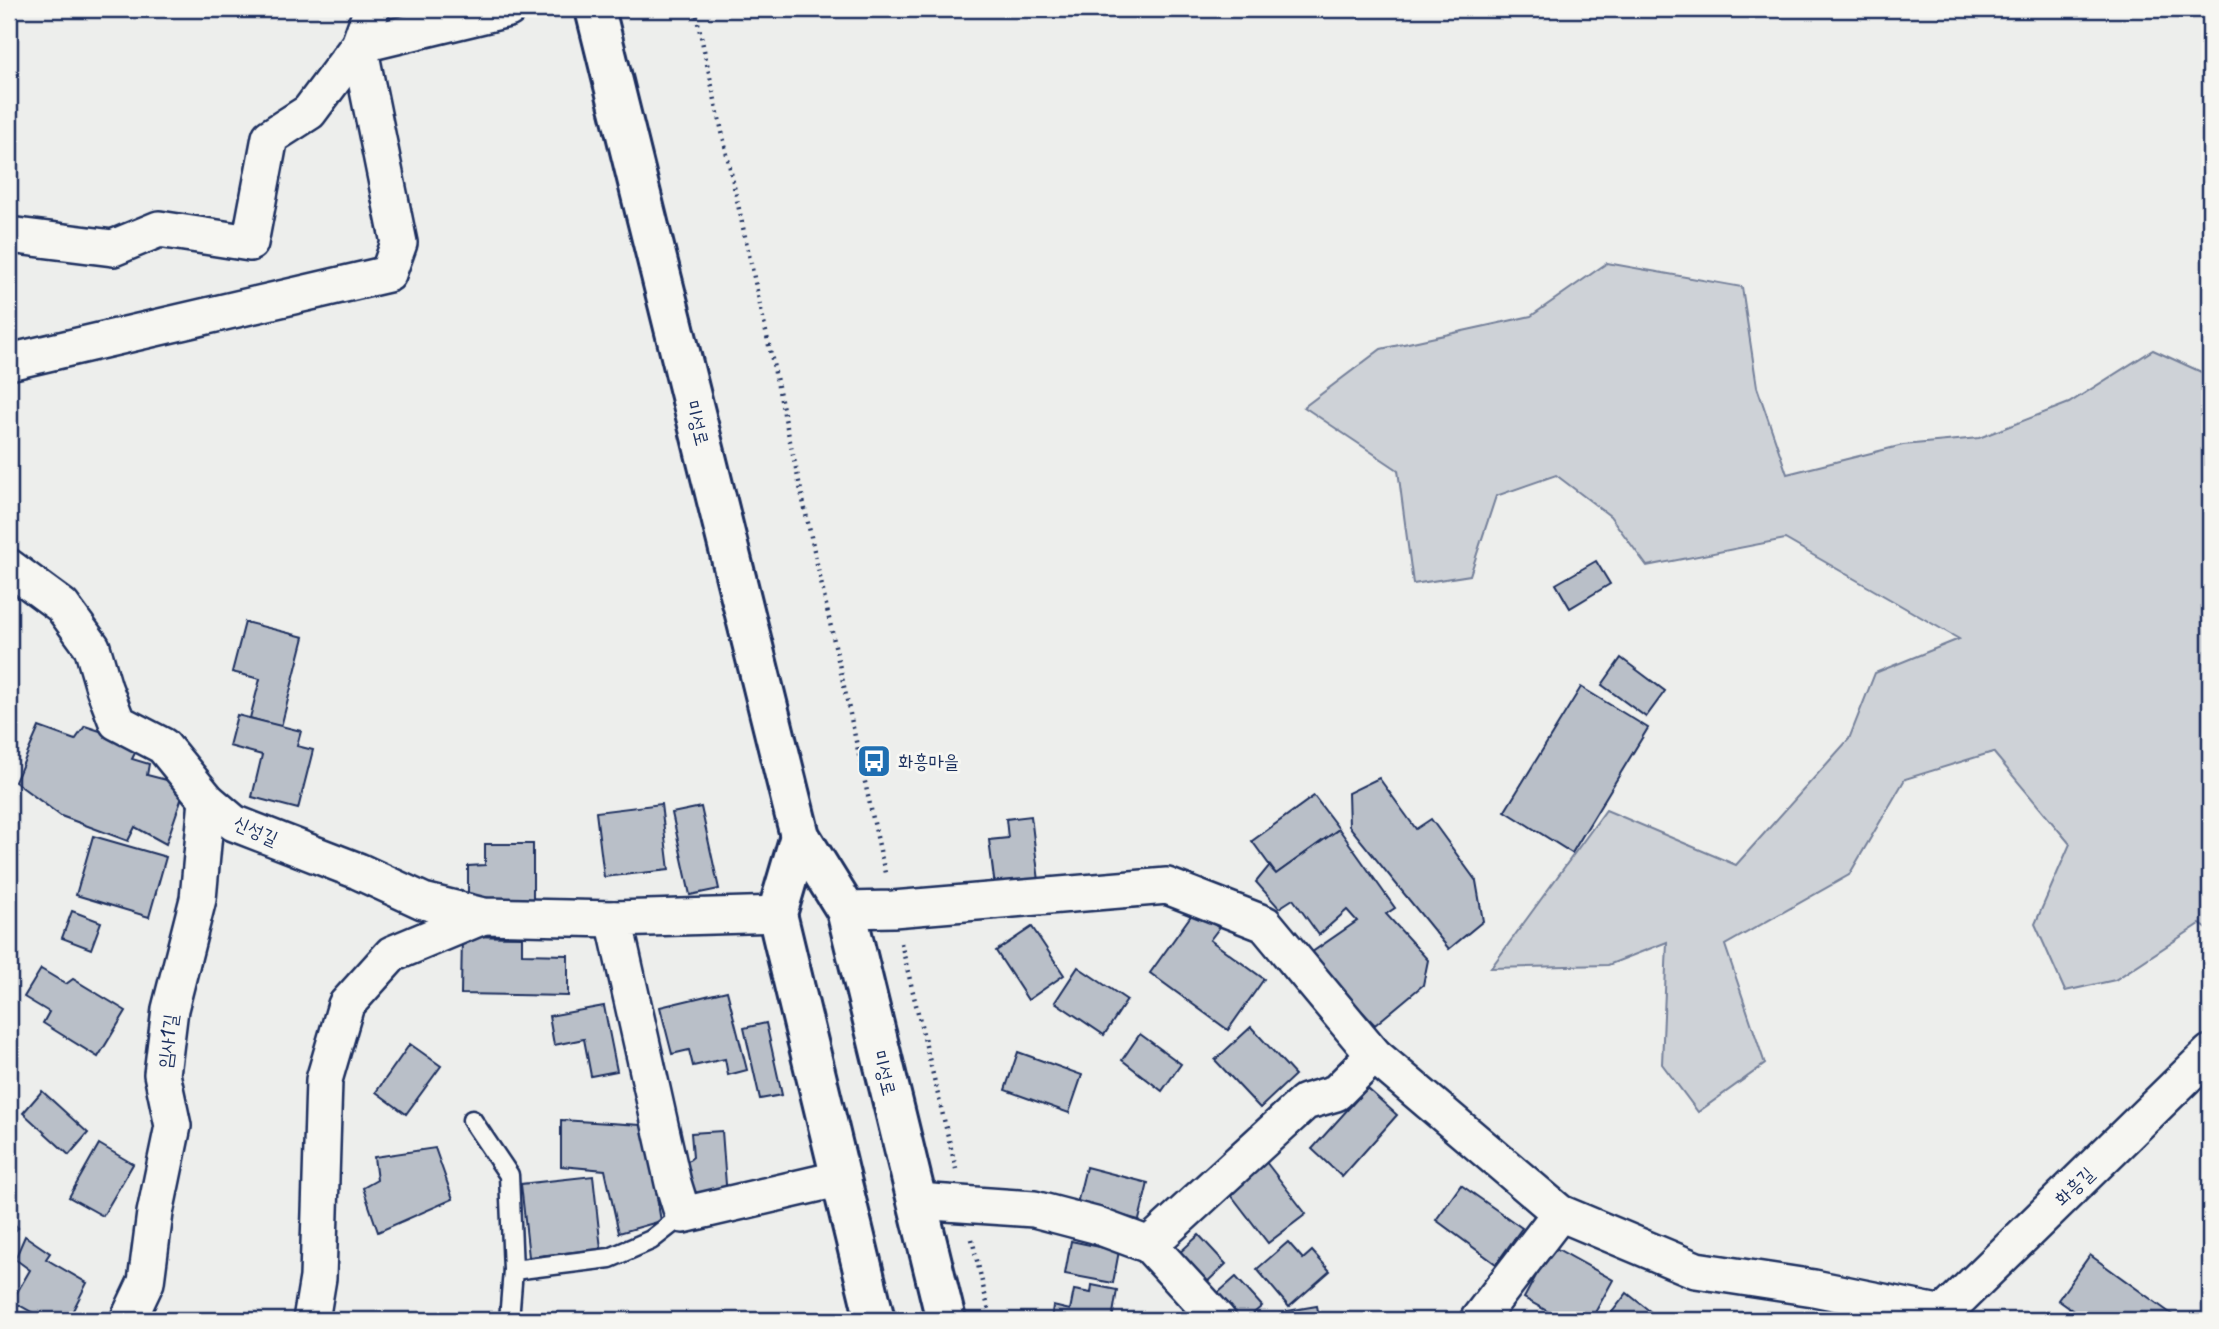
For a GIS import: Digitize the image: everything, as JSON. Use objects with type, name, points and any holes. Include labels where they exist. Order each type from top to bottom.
[{"type":"street","points":[[9,235],[113,247],[159,229],[250,243],[270,137],[309,112],[359,45],[372,9]]},
{"type":"street","points":[[359,45],[508,9]]},
{"type":"street","name":"미성로","points":[[595,9],[800,836],[846,910],[946,1320]]},
{"type":"street","points":[[9,362],[388,274],[399,243],[359,45]]},
{"type":"street","name":"신성길","points":[[9,567],[62,606],[92,647],[117,722],[163,746],[207,800],[234,823],[358,871],[423,901],[483,916],[614,919],[777,914]]},
{"type":"street","name":"임사1길","points":[[128,1320],[146,1282],[155,1213],[173,1126],[162,1074],[170,1009],[198,899],[207,800]]},
{"type":"street","points":[[800,836],[777,914],[874,1320]]},
{"type":"street","points":[[846,910],[893,909],[1167,886],[1265,924],[1374,1055],[1560,1213],[1696,1270],[1814,1288],[1943,1317]]},
{"type":"street","points":[[311,1320],[317,1278],[324,1080],[346,1005],[392,954],[483,916]]},
{"type":"street","points":[[614,919],[673,1183],[683,1214],[842,1178]]},
{"type":"street","name":"화흥길","points":[[1943,1317],[2210,1054]]},
{"type":"street","points":[[1149,1245],[1305,1102],[1336,1093],[1374,1055]]},
{"type":"street","points":[[916,1201],[1034,1209],[1095,1225],[1149,1245],[1218,1320]]},
{"type":"street","points":[[1478,1320],[1560,1213]]},
{"type":"lane","points":[[472,1119],[509,1175],[513,1270],[509,1320]]},
{"type":"lane","points":[[513,1270],[610,1258],[651,1240],[683,1214]]},
{"type":"path","points":[[695,9],[893,909],[991,1320]]},
{"type":"shaded area","points":[[1607,263],[1742,287],[1757,387],[1787,474],[1903,445],[1979,438],[2069,403],[2153,350],[2210,376],[2210,931],[2200,924],[2115,980],[2065,991],[2035,924],[2070,844],[1993,752],[1905,779],[1849,875],[1725,945],[1765,1064],[1698,1112],[1662,1064],[1667,942],[1608,965],[1491,968],[1606,810],[1736,865],[1849,739],[1875,673],[1959,639],[1785,539],[1647,566],[1610,516],[1556,475],[1496,496],[1470,575],[1413,584],[1398,470],[1304,407],[1381,349],[1531,316]]},
{"type":"building","points":[[1596,561],[1610,584],[1570,608],[1556,584]]},
{"type":"building","points":[[245,622],[304,637],[281,727],[250,718],[260,679],[232,672]]},
{"type":"building","points":[[1621,658],[1665,691],[1646,717],[1602,685]]},
{"type":"building","points":[[1581,687],[1648,728],[1572,853],[1505,811]]},
{"type":"building","points":[[237,715],[301,731],[297,746],[313,750],[298,809],[252,797],[262,755],[229,746]]},
{"type":"building","points":[[85,726],[137,749],[132,759],[149,764],[147,775],[186,785],[166,844],[135,827],[128,841],[61,816],[15,782],[39,727],[75,740]]},
{"type":"building","points":[[1379,778],[1416,829],[1431,819],[1476,881],[1483,921],[1449,949],[1349,826],[1348,793]]},
{"type":"building","points":[[1314,796],[1339,829],[1276,874],[1252,841]]},
{"type":"building","points":[[661,804],[669,870],[604,877],[596,812]]},
{"type":"building","points":[[701,807],[719,889],[690,895],[672,813]]},
{"type":"building","points":[[1031,816],[1039,881],[995,887],[989,840],[1008,838],[1006,819]]},
{"type":"building","points":[[1339,829],[1395,908],[1386,914],[1428,960],[1423,985],[1375,1025],[1308,955],[1357,921],[1347,910],[1319,935],[1293,899],[1279,908],[1256,882],[1269,866],[1276,874]]},
{"type":"building","points":[[93,836],[166,857],[149,917],[76,895]]},
{"type":"building","points":[[485,844],[533,844],[533,900],[468,900],[468,866],[485,865]]},
{"type":"building","points":[[1195,910],[1219,928],[1210,940],[1264,979],[1228,1030],[1150,973]]},
{"type":"building","points":[[72,911],[101,922],[91,949],[62,938]]},
{"type":"building","points":[[1032,927],[1064,975],[1028,1000],[996,951]]},
{"type":"building","points":[[462,936],[522,937],[522,954],[568,955],[568,996],[461,994]]},
{"type":"building","points":[[1078,967],[1127,1000],[1104,1035],[1055,1002]]},
{"type":"building","points":[[41,969],[66,984],[73,979],[126,1011],[98,1057],[43,1023],[49,1012],[24,997]]},
{"type":"building","points":[[727,991],[747,1070],[728,1075],[725,1059],[693,1066],[689,1050],[672,1054],[660,1007]]},
{"type":"building","points":[[604,1006],[617,1071],[591,1076],[584,1039],[554,1045],[549,1016]]},
{"type":"building","points":[[766,1023],[782,1095],[760,1099],[744,1028]]},
{"type":"building","points":[[1251,1027],[1295,1075],[1260,1108],[1215,1060]]},
{"type":"building","points":[[1140,1034],[1181,1064],[1162,1091],[1122,1060]]},
{"type":"building","points":[[410,1044],[441,1066],[406,1114],[376,1092]]},
{"type":"building","points":[[1018,1052],[1082,1075],[1069,1113],[1005,1090]]},
{"type":"building","points":[[1367,1088],[1397,1115],[1342,1177],[1312,1149]]},
{"type":"building","points":[[42,1091],[88,1133],[69,1155],[23,1113]]},
{"type":"building","points":[[561,1120],[641,1125],[661,1221],[619,1233],[605,1170],[561,1166]]},
{"type":"building","points":[[722,1131],[727,1198],[685,1201],[683,1165],[693,1157],[691,1133]]},
{"type":"building","points":[[99,1144],[133,1164],[103,1216],[69,1197]]},
{"type":"building","points":[[435,1148],[453,1199],[378,1232],[363,1188],[377,1180],[374,1157]]},
{"type":"building","points":[[1266,1162],[1306,1214],[1268,1243],[1228,1191]]},
{"type":"building","points":[[1086,1167],[1148,1183],[1139,1220],[1077,1204]]},
{"type":"building","points":[[593,1176],[601,1249],[529,1257],[521,1184]]},
{"type":"building","points":[[1461,1185],[1522,1228],[1496,1264],[1436,1220]]},
{"type":"building","points":[[9,1218],[18,1228],[9,1237]]},
{"type":"building","points":[[1199,1235],[1226,1264],[1204,1285],[1177,1255]]},
{"type":"building","points":[[25,1236],[50,1253],[46,1259],[87,1283],[68,1320],[46,1320],[12,1301],[30,1270],[15,1259]]},
{"type":"building","points":[[1071,1241],[1119,1251],[1113,1283],[1065,1274]]},
{"type":"building","points":[[1288,1242],[1303,1259],[1312,1251],[1330,1271],[1289,1307],[1257,1269]]},
{"type":"building","points":[[1552,1246],[1613,1280],[1591,1320],[1563,1320],[1524,1298]]},
{"type":"building","points":[[2090,1255],[2177,1318],[2086,1320],[2058,1300]]},
{"type":"building","points":[[1236,1277],[1262,1306],[1246,1320],[1229,1320],[1211,1299]]},
{"type":"building","points":[[1092,1285],[1117,1290],[1112,1320],[1051,1320],[1053,1306],[1070,1310],[1074,1290],[1091,1293]]},
{"type":"building","points":[[1627,1293],[1661,1320],[1606,1320]]},
{"type":"building","points":[[1317,1306],[1320,1320],[1288,1320],[1287,1311]]},
{"type":"building","points":[[1826,1311],[1879,1320],[1824,1320]]},
{"type":"place","name":"화흥마을","points":[[874,761]]}]
